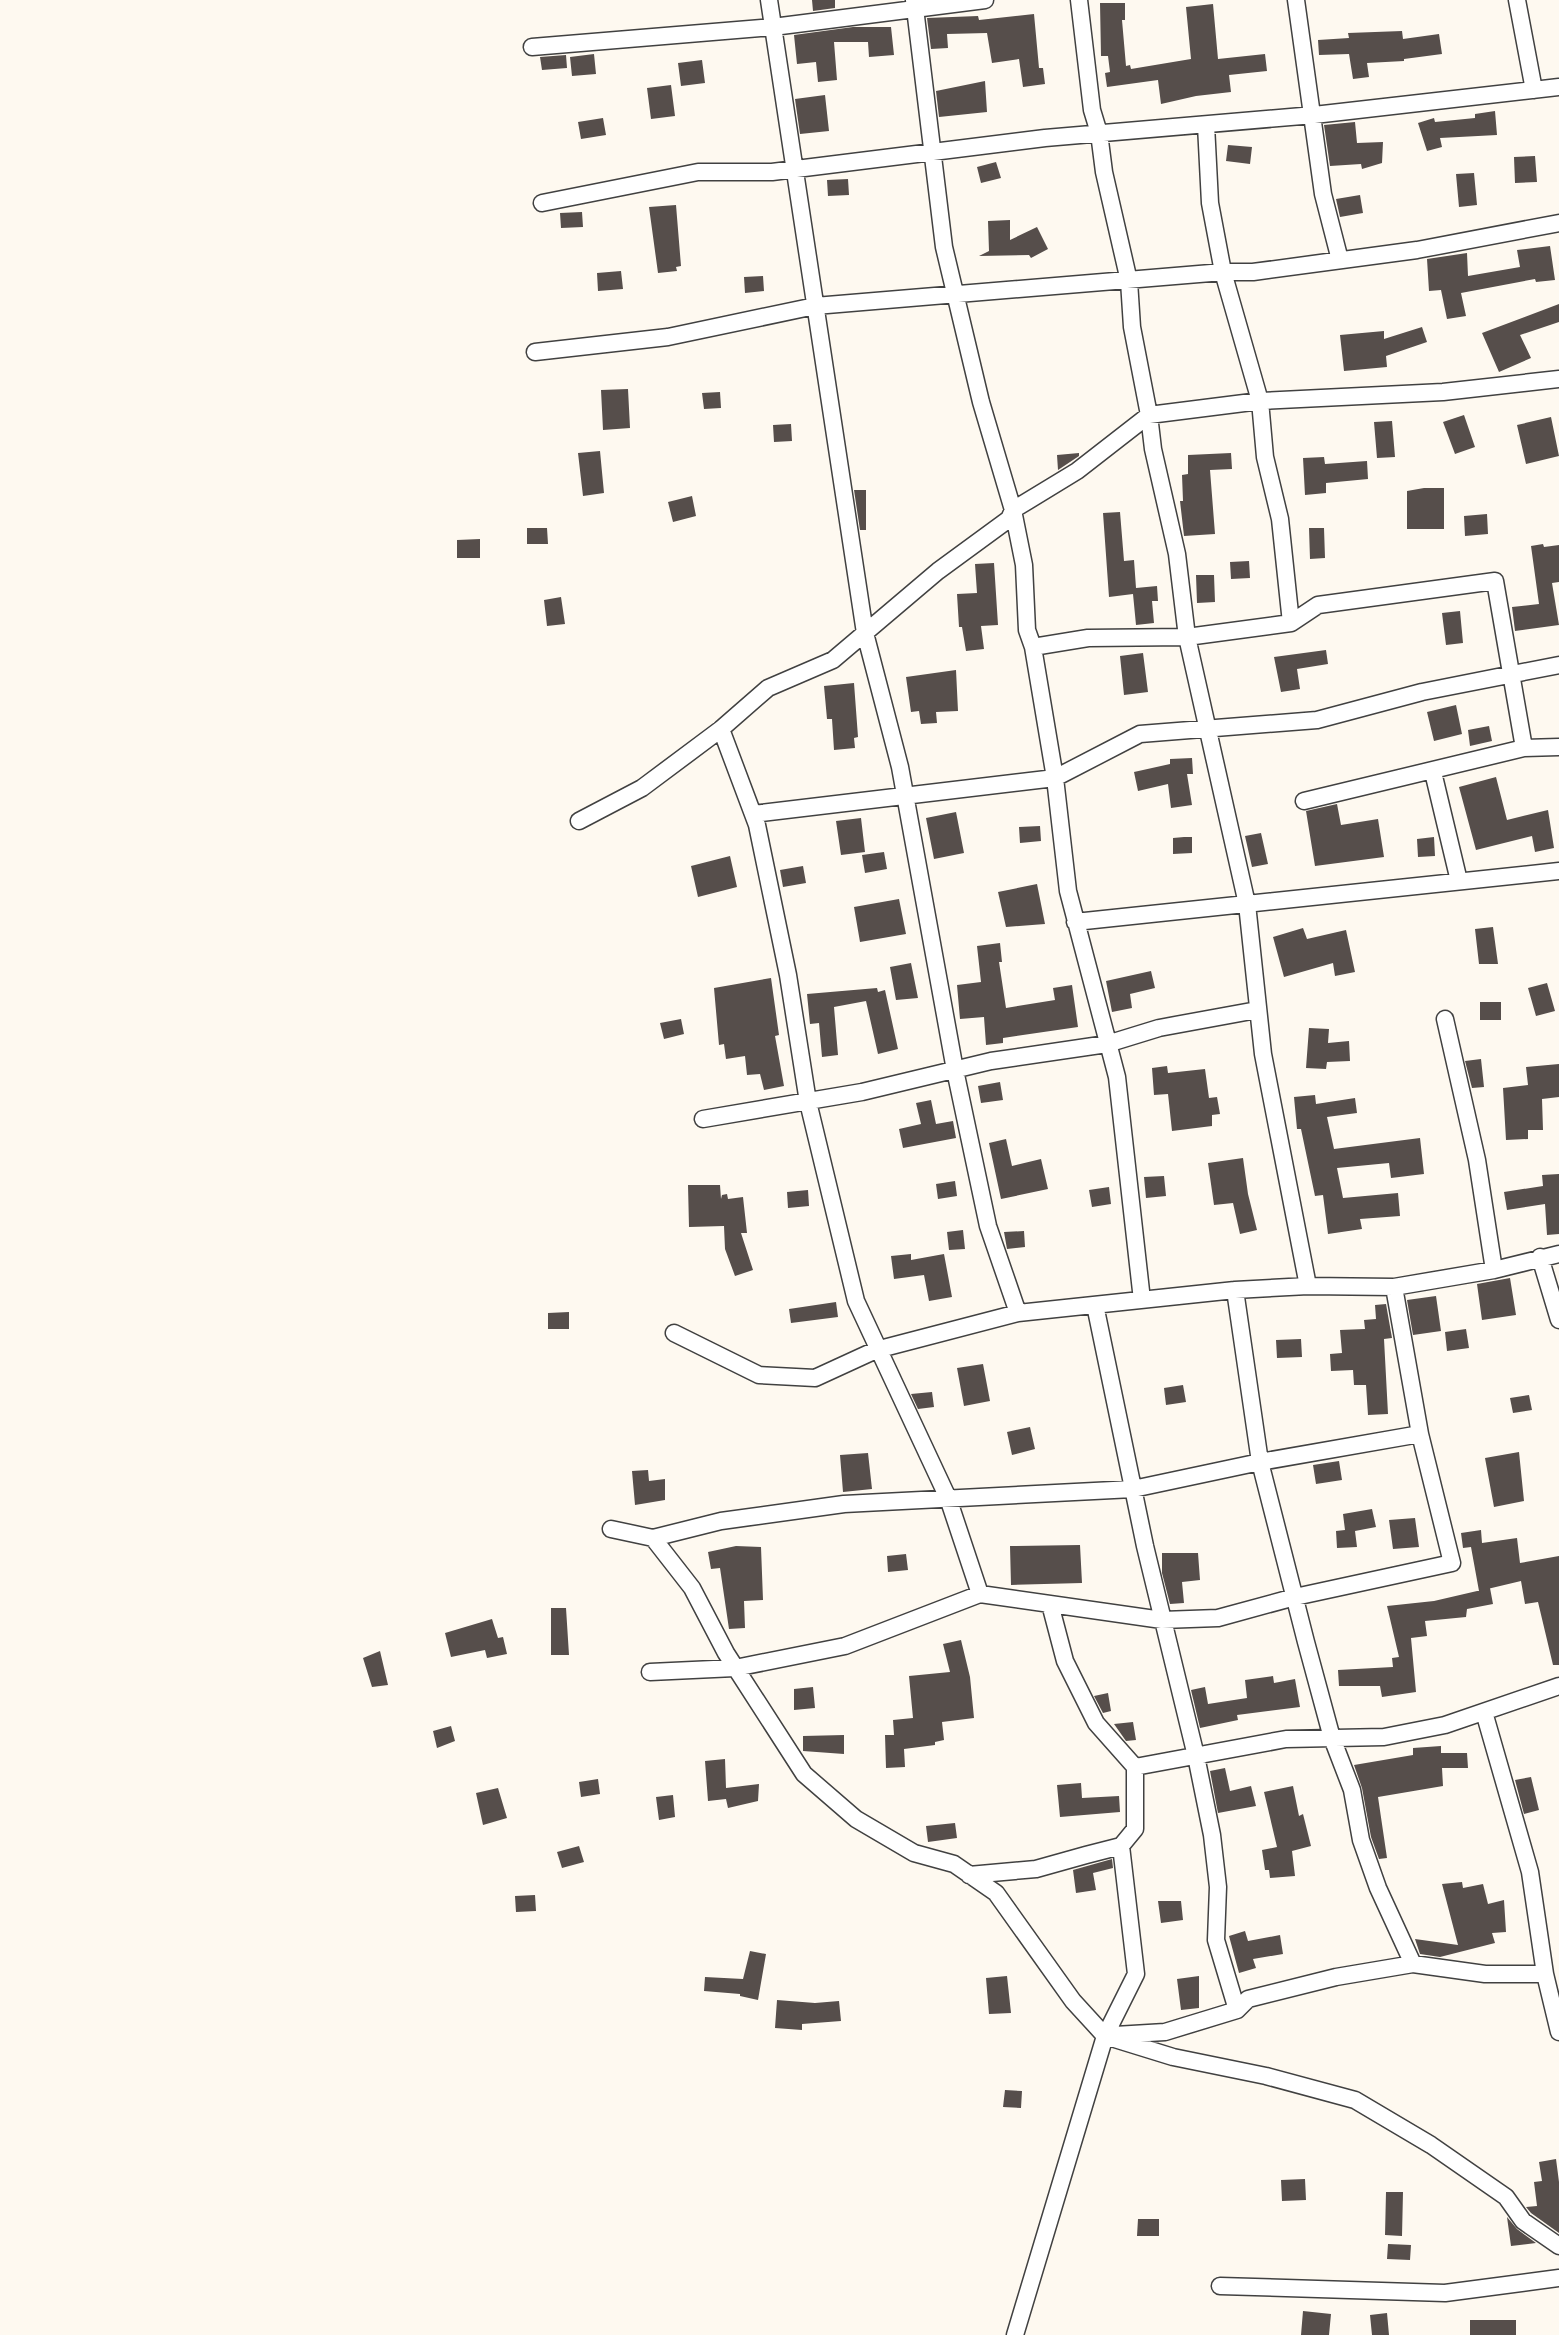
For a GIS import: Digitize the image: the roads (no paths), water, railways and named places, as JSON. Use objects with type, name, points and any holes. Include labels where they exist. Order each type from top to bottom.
[{"type":"street","points":[[769,0],[865,633],[905,797],[955,1070],[988,1226],[1018,1313]]},
{"type":"street","points":[[532,47],[773,27],[915,4],[985,0]]},
{"type":"street","points":[[1079,0],[1092,110],[1100,134],[1104,172],[1129,281],[1132,327],[1149,415],[1153,449],[1178,554],[1187,637],[1247,904],[1257,1010],[1308,1286]]},
{"type":"street","points":[[1296,0],[1314,116],[1323,194],[1340,261]]},
{"type":"street","points":[[1517,0],[1534,90]]},
{"type":"street","points":[[915,4],[944,247],[981,402],[1013,510],[1023,565],[1027,630],[1032,647],[1054,778],[1068,891],[1117,1077],[1142,1300]]},
{"type":"street","points":[[542,203],[698,172],[794,169],[1100,134],[1314,116],[1559,87]]},
{"type":"street","points":[[1206,125],[1210,202],[1223,272],[1260,401],[1265,457],[1280,519],[1291,623]]},
{"type":"street","points":[[535,352],[669,337],[814,306],[1223,272],[1253,272],[1417,250],[1559,223]]},
{"type":"street","points":[[579,821],[642,788],[721,729],[768,687],[833,660],[938,571],[1009,519],[1013,510],[1077,471],[1149,415],[1260,401],[1443,392],[1559,379]]},
{"type":"street","points":[[1032,647],[1088,638],[1187,637],[1291,623],[1318,605],[1495,581],[1524,748]]},
{"type":"street","points":[[753,814],[1054,778],[1140,734],[1317,720],[1422,692],[1559,665]]},
{"type":"street","points":[[721,729],[753,814],[788,975],[808,1102],[856,1301],[876,1350],[948,1498],[980,1594]]},
{"type":"street","points":[[1304,801],[1433,772],[1524,748],[1559,747]]},
{"type":"street","points":[[1433,772],[1459,881]]},
{"type":"street","points":[[1076,922],[1559,872]]},
{"type":"street","points":[[704,1119],[808,1102],[991,1061],[1107,1044],[1159,1028],[1257,1010]]},
{"type":"street","points":[[1445,1019],[1477,1160],[1494,1270]]},
{"type":"street","points":[[674,1333],[759,1375],[814,1378],[876,1350],[1018,1313],[1235,1290],[1308,1286],[1394,1287],[1494,1270],[1559,1254]]},
{"type":"street","points":[[1540,1257],[1559,1320]]},
{"type":"street","points":[[650,1672],[735,1668],[844,1646],[980,1594],[1162,1620],[1218,1618],[1295,1597],[1452,1563],[1420,1434],[1394,1287]]},
{"type":"street","points":[[1235,1290],[1260,1462],[1332,1738],[1352,1790],[1361,1840],[1413,1964]]},
{"type":"street","points":[[1095,1305],[1162,1620],[1197,1756],[1212,1834],[1218,1887],[1216,1940],[1237,2010]]},
{"type":"street","points":[[611,1529],[653,1538],[721,1521],[844,1504],[1133,1489],[1260,1462],[1420,1434]]},
{"type":"street","points":[[653,1538],[692,1588],[735,1668],[804,1774],[856,1819],[914,1853],[954,1864],[996,1893],[1073,2001],[1105,2036],[1173,2057],[1266,2076],[1355,2100],[1431,2145],[1506,2197],[1523,2222],[1559,2246]]},
{"type":"street","points":[[969,1875],[1036,1869],[1122,1846],[1135,1829],[1135,1767],[1096,1723],[1065,1661],[1050,1604]]},
{"type":"street","points":[[1135,1767],[1286,1739],[1384,1737],[1445,1725],[1559,1686]]},
{"type":"street","points":[[1484,1712],[1530,1872],[1545,1974],[1559,2032]]},
{"type":"street","points":[[1015,2335],[1105,2036],[1136,1974],[1122,1846]]},
{"type":"street","points":[[1105,2036],[1165,2032],[1237,2010],[1248,1999],[1336,1977],[1413,1964],[1485,1974],[1545,1974]]},
{"type":"street","points":[[1220,2286],[1444,2293],[1559,2278]]}]
